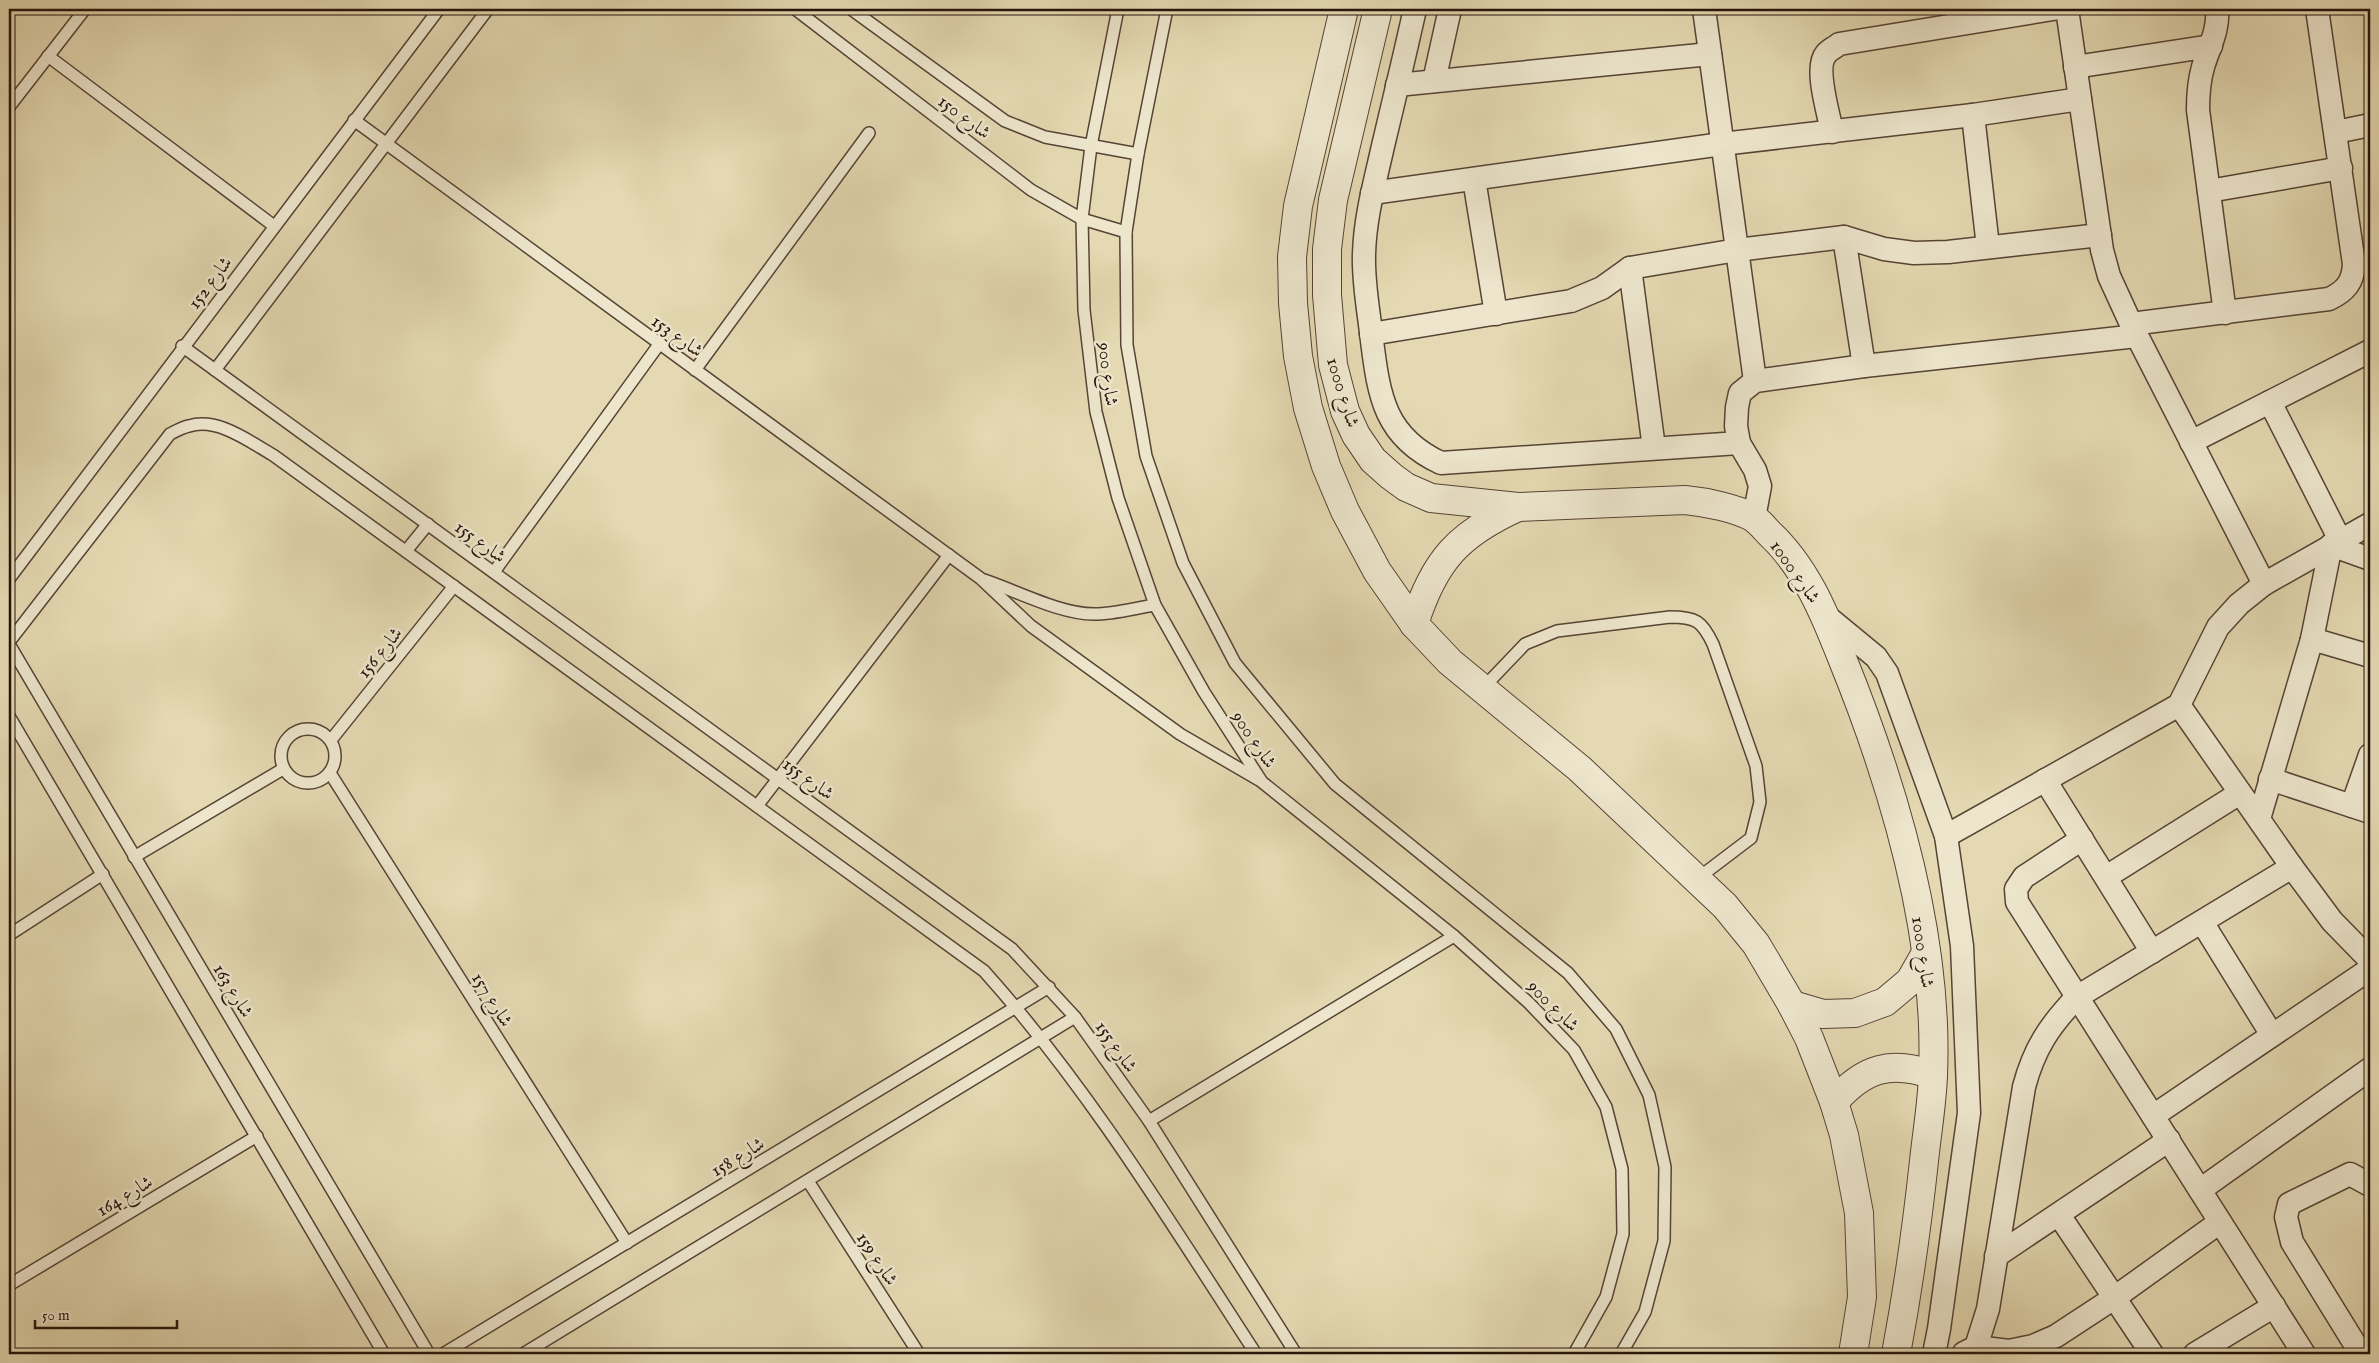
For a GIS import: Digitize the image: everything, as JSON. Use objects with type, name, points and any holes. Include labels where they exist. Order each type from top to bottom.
[{"type":"street","name":"شارع 1000","points":[[1344,9],[1298,206],[1292,257],[1293,303],[1297,347],[1308,408],[1326,466],[1341,502],[1376,571],[1414,624],[1450,662],[1580,769],[1725,906],[1756,944],[1809,1038],[1834,1102],[1844,1135],[1859,1213],[1862,1297],[1853,1354]]},
{"type":"street","name":"شارع 1000","points":[[1378,9],[1333,200],[1327,249],[1329,333],[1333,365],[1345,411],[1356,434],[1373,460],[1406,487],[1431,498],[1518,507],[1685,500],[1703,502],[1754,518],[1779,542],[1798,567],[1825,615],[1859,698],[1893,803],[1913,883],[1926,953],[1932,1011],[1933,1075],[1914,1255],[1896,1354]]},
{"type":"street","points":[[1415,9],[1372,193],[1364,253],[1364,283],[1377,381],[1388,414],[1408,442],[1421,454],[1441,463],[1739,443]]},
{"type":"street","points":[[1434,81],[1450,9]]},
{"type":"street","points":[[1832,132],[1822,79],[1822,63],[1826,54],[1839,44],[1957,16],[2053,9]]},
{"type":"street","points":[[2067,9],[2100,235],[2109,276],[2134,330],[2264,584]]},
{"type":"street","points":[[2217,9],[2216,30],[2200,81],[2198,110],[2225,313]]},
{"type":"street","points":[[1754,518],[1760,486],[1754,470],[1739,443],[1736,426],[1740,394],[1755,381],[2134,330],[2225,313],[2329,299],[2340,294],[2348,286],[2353,275],[2354,264],[2342,168],[2317,9]]},
{"type":"street","points":[[1708,10],[1710,54],[1755,381]]},
{"type":"street","points":[[2076,67],[2211,46]]},
{"type":"street","points":[[1398,85],[1710,54]]},
{"type":"street","points":[[1372,193],[1722,144],[1973,115],[2080,99]]},
{"type":"street","points":[[1973,115],[1988,247]]},
{"type":"street","points":[[2336,132],[2370,124]]},
{"type":"street","points":[[2209,190],[2342,168]]},
{"type":"street","points":[[1474,179],[1496,314]]},
{"type":"street","points":[[1371,334],[1572,301],[1602,288],[1630,268],[1737,250],[1844,237],[1884,249],[1914,253],[2100,235]]},
{"type":"street","points":[[1844,237],[1864,366]]},
{"type":"street","points":[[1630,268],[1654,448]]},
{"type":"street","points":[[2191,442],[2370,351]]},
{"type":"street","points":[[2259,820],[2312,639],[2336,543],[2270,402]]},
{"type":"street","points":[[1414,624],[1424,592],[1440,564],[1462,540],[1488,520],[1518,507]]},
{"type":"street","points":[[1946,836],[2179,704],[2218,627],[2239,604],[2264,584],[2370,524]]},
{"type":"street","points":[[2336,543],[2370,559]]},
{"type":"street","points":[[1825,615],[1876,657],[1887,673],[1946,836],[1962,946],[1968,1113],[1934,1354]]},
{"type":"street","points":[[2312,639],[2370,656]]},
{"type":"street","points":[[2179,704],[2292,867],[2332,921],[2370,960]]},
{"type":"street","points":[[2270,780],[2361,809],[2370,756]]},
{"type":"street","points":[[2046,780],[2152,952]]},
{"type":"street","points":[[2106,877],[2240,793]]},
{"type":"street","points":[[2082,839],[2024,877],[2016,889],[2017,902],[2022,913],[2304,1354]]},
{"type":"street","points":[[2220,1222],[2114,1298],[2056,1336],[2042,1349],[1970,1351],[1988,1309],[2024,1087],[2031,1061],[2049,1029],[2077,997],[2292,867]]},
{"type":"street","points":[[2202,922],[2272,1035]]},
{"type":"street","points":[[1792,1005],[1823,1014],[1855,1013],[1885,1002],[1910,981],[1926,953]]},
{"type":"street","points":[[2153,1116],[2370,969]]},
{"type":"street","points":[[1834,1102],[1855,1081],[1868,1073],[1889,1067],[1912,1068],[1933,1075]]},
{"type":"street","points":[[2200,1190],[2368,1077]]},
{"type":"street","points":[[1996,1256],[2168,1140]]},
{"type":"street","points":[[2361,1354],[2292,1242],[2286,1217],[2289,1204],[2350,1174],[2370,1185]]},
{"type":"street","points":[[2059,1214],[2152,1354]]},
{"type":"street","points":[[2195,1354],[2274,1306]]},
{"type":"lane","points":[[9,107],[85,9]]},
{"type":"lane","name":"شارع 152","points":[[9,579],[182,346],[439,9]]},
{"type":"lane","points":[[215,370],[488,9]]},
{"type":"lane","name":"شارع 150","points":[[794,9],[1031,190],[1082,219],[1126,232]]},
{"type":"lane","name":"شارع 150","points":[[851,9],[1005,121],[1045,137],[1138,154]]},
{"type":"lane","name":"شارع 900","points":[[1118,9],[1090,146],[1082,219],[1084,310],[1096,412],[1118,498],[1155,605],[1204,692],[1262,782],[1454,936],[1529,1003],[1574,1050],[1606,1106],[1622,1169],[1622,1234],[1606,1297],[1574,1354]]},
{"type":"lane","name":"شارع 900","points":[[1167,9],[1138,154],[1126,232],[1127,345],[1146,456],[1182,563],[1236,663],[1335,784],[1568,973],[1616,1029],[1649,1095],[1665,1167],[1664,1241],[1645,1312],[1621,1354]]},
{"type":"lane","points":[[48,56],[274,226]]},
{"type":"lane","name":"شارع 153","points":[[354,120],[980,578]]},
{"type":"lane","points":[[696,370],[869,133]]},
{"type":"lane","points":[[494,572],[660,343]]},
{"type":"lane","name":"شارع 155","points":[[182,346],[1012,949],[1076,1018],[1149,1121],[1296,1354]]},
{"type":"lane","points":[[9,643],[170,434],[190,425],[211,425],[232,432],[273,456],[406,551],[984,971],[1042,1038],[1118,1140],[1256,1354]]},
{"type":"lane","points":[[406,551],[428,524]]},
{"type":"lane","points":[[757,806],[949,555]]},
{"type":"lane","points":[[980,578],[1074,611],[1093,614],[1155,605]]},
{"type":"lane","points":[[980,578],[1031,626],[1172,728],[1262,782]]},
{"type":"lane","name":"شارع 156","points":[[331,740],[454,586]]},
{"type":"lane","points":[[1483,688],[1525,644],[1557,631],[1670,617],[1689,617],[1705,627],[1713,644],[1756,766],[1760,802],[1751,838],[1697,879]]},
{"type":"lane","name":"شارع 163","points":[[9,643],[429,1354]]},
{"type":"lane","points":[[9,716],[384,1354]]},
{"type":"lane","points":[[300,728],[318,729],[331,740],[335,751],[335,763],[330,773],[319,781],[306,783],[293,779],[284,769],[280,753],[286,737],[300,728]]},
{"type":"lane","points":[[134,857],[284,769]]},
{"type":"lane","name":"شارع 157","points":[[330,773],[627,1243]]},
{"type":"lane","points":[[9,934],[103,874]]},
{"type":"lane","points":[[1149,1121],[1454,936]]},
{"type":"lane","name":"شارع 158","points":[[443,1354],[1049,988]]},
{"type":"lane","points":[[523,1354],[1076,1018]]},
{"type":"lane","name":"شارع 164","points":[[9,1284],[257,1136]]},
{"type":"lane","name":"شارع 159","points":[[808,1181],[919,1354]]}]
